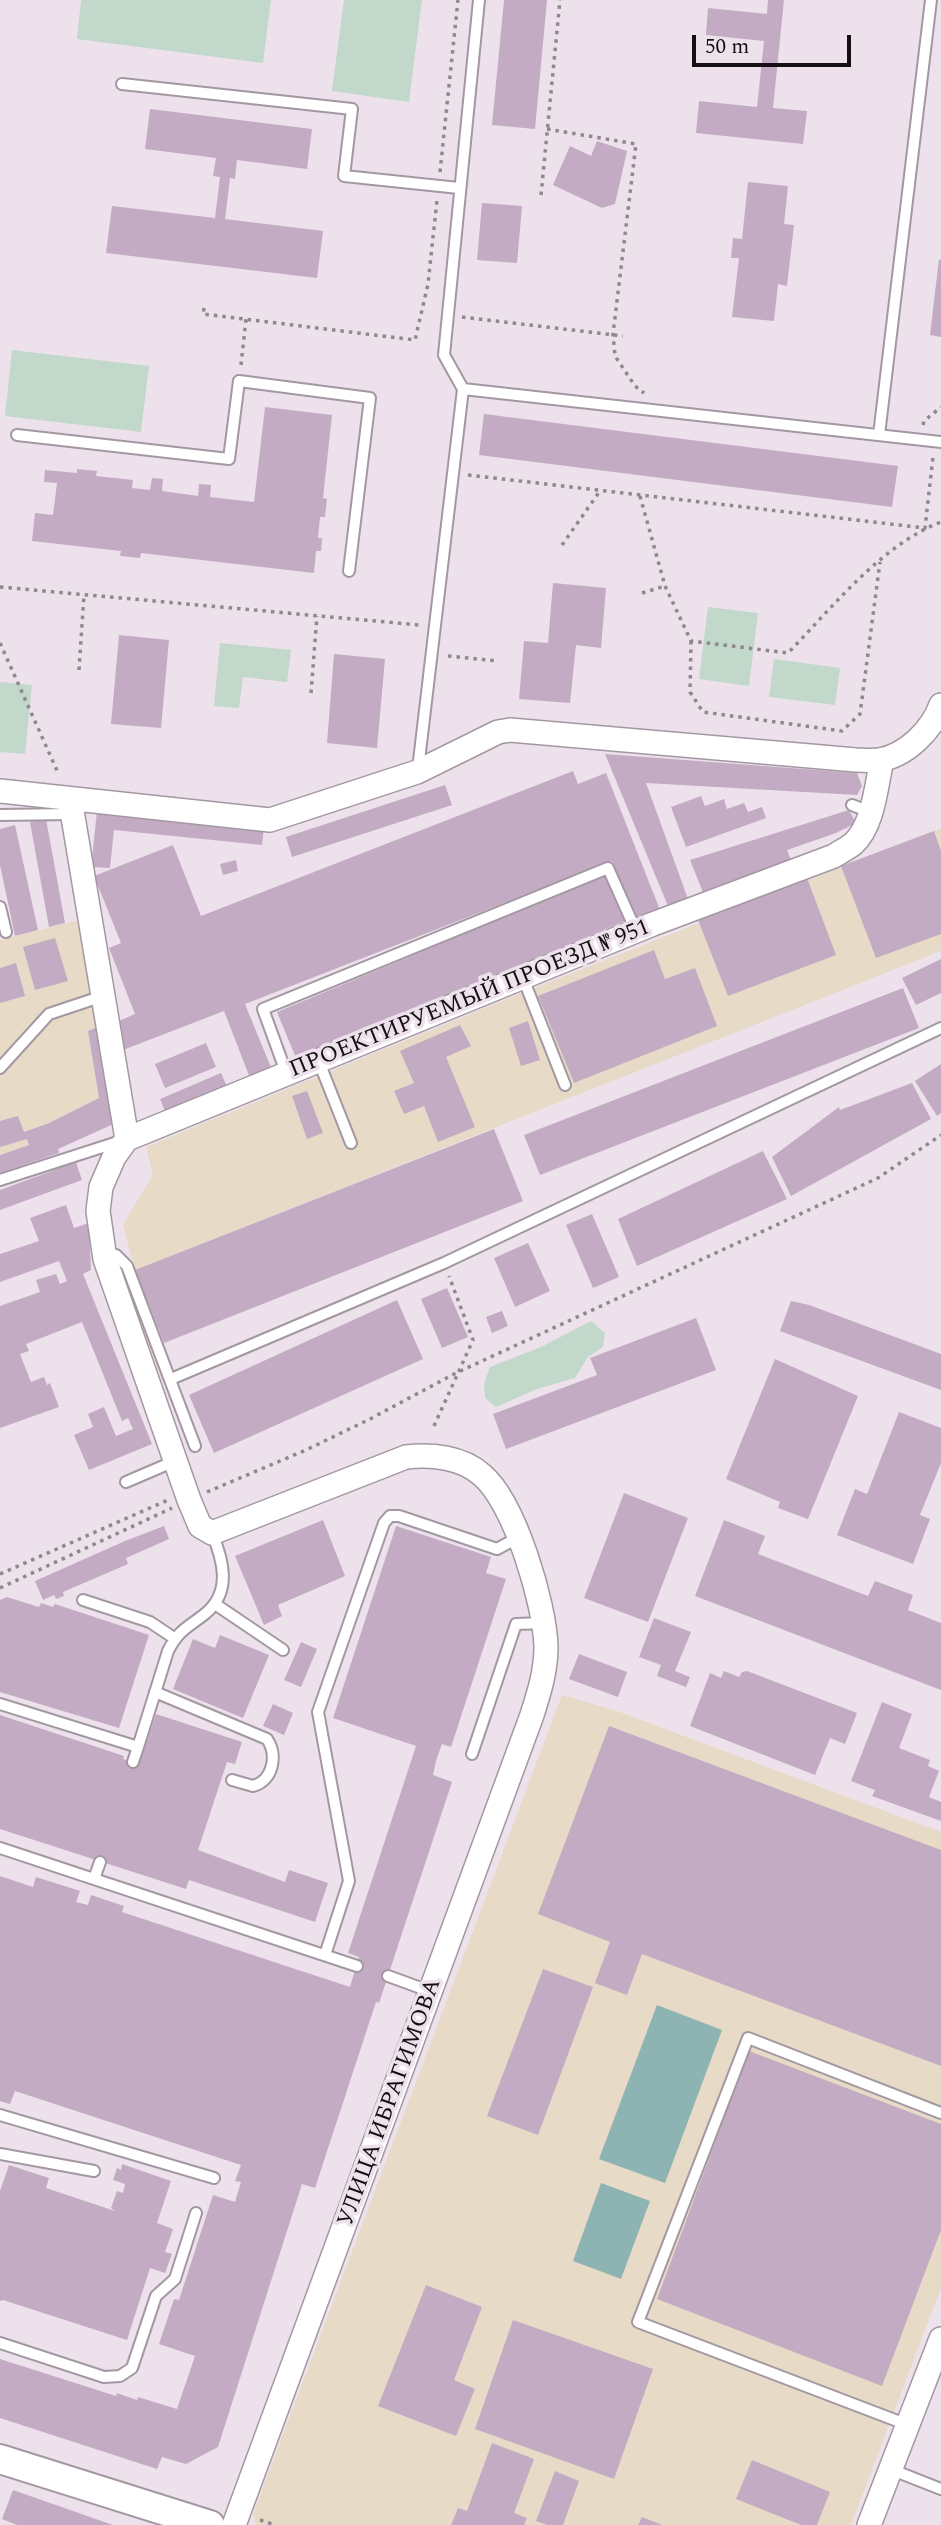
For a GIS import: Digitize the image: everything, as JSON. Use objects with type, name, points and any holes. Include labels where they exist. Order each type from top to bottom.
[{"type":"street","points":[[0,791],[71,806],[270,820],[417,772],[498,732],[510,730],[881,760],[911,746],[937,716],[941,705]]},
{"type":"street","name":"ПРОЕКТИРУЕМЫЙ ПРОЕЗД № 951","points":[[127,1139],[523,978],[646,923],[834,856],[854,843],[861,808],[881,760]]},
{"type":"street","points":[[71,806],[127,1139],[94,1189],[105,1259],[188,1496],[200,1526],[212,1533]]},
{"type":"street","name":"УЛИЦА ИБРАГИМОВА","points":[[212,1533],[394,1460],[418,1455],[460,1462],[481,1474],[497,1494],[519,1537],[533,1574],[545,1623],[546,1650],[543,1680],[432,1992],[234,2525]]},
{"type":"street","points":[[869,2525],[941,2339]]},
{"type":"street","points":[[0,2459],[210,2525]]},
{"type":"lane","points":[[417,772],[463,389],[444,355],[479,0]]},
{"type":"lane","points":[[879,435],[931,0]]},
{"type":"lane","points":[[122,84],[352,109],[344,176],[459,188]]},
{"type":"lane","points":[[17,435],[229,459],[239,381],[370,398],[349,571]]},
{"type":"lane","points":[[463,389],[938,441]]},
{"type":"lane","points":[[0,815],[71,806]]},
{"type":"lane","points":[[287,1075],[264,1009],[608,868],[646,923]]},
{"type":"lane","points":[[0,907],[6,932]]},
{"type":"lane","points":[[523,978],[565,1085]]},
{"type":"lane","points":[[0,1068],[49,1014],[103,996]]},
{"type":"lane","points":[[172,1379],[444,1263],[941,1028]]},
{"type":"lane","points":[[319,1062],[351,1143]]},
{"type":"lane","name":"ПРОЕКТИРУЕМЫЙ ПРОЕЗД № 951","points":[[0,1180],[127,1139]]},
{"type":"lane","points":[[105,1259],[116,1255],[127,1266],[172,1379],[195,1446]]},
{"type":"lane","points":[[127,1482],[175,1461]]},
{"type":"lane","points":[[325,1955],[349,1881],[318,1712],[384,1523],[390,1516],[399,1516],[497,1549],[519,1537]]},
{"type":"lane","points":[[133,1762],[174,1638],[215,1604],[224,1581],[224,1569],[212,1533]]},
{"type":"lane","points":[[83,1600],[150,1622],[174,1638]]},
{"type":"lane","points":[[215,1604],[283,1650]]},
{"type":"lane","points":[[471,1754],[516,1624],[545,1623]]},
{"type":"lane","points":[[155,1692],[267,1740],[274,1755],[264,1781],[253,1786],[232,1780]]},
{"type":"lane","points":[[0,1704],[138,1747]]},
{"type":"lane","points":[[0,1848],[357,1966]]},
{"type":"lane","points":[[94,1880],[100,1861]]},
{"type":"lane","points":[[388,1976],[432,1992]]},
{"type":"lane","points":[[908,2425],[638,2322],[748,2038],[941,2113]]},
{"type":"lane","points":[[0,2115],[214,2178]]},
{"type":"lane","points":[[0,2154],[94,2172]]},
{"type":"lane","points":[[0,2343],[112,2378],[127,2373],[136,2361],[156,2296],[175,2279],[196,2213]]},
{"type":"lane","points":[[890,2469],[941,2489]]},
{"type":"path","points":[[204,308],[203,314],[415,340],[428,284],[458,0]]},
{"type":"path","points":[[541,195],[560,0]]},
{"type":"path","points":[[547,129],[636,144],[614,334],[615,356],[635,386],[672,412]]},
{"type":"path","points":[[447,315],[623,335]]},
{"type":"path","points":[[242,357],[246,319]]},
{"type":"path","points":[[924,421],[941,407]]},
{"type":"path","points":[[925,528],[938,441]]},
{"type":"path","points":[[452,473],[925,528]]},
{"type":"path","points":[[562,545],[600,491]]},
{"type":"path","points":[[640,496],[665,586],[691,641],[690,692],[703,712],[842,731],[860,714],[880,560]]},
{"type":"path","points":[[691,641],[788,653],[880,560],[925,528],[941,522]]},
{"type":"path","points":[[642,593],[665,586]]},
{"type":"path","points":[[0,587],[435,626]]},
{"type":"path","points":[[79,670],[84,595]]},
{"type":"path","points":[[311,693],[317,616]]},
{"type":"path","points":[[0,643],[71,806]]},
{"type":"path","points":[[432,655],[498,660]]},
{"type":"path","points":[[0,1574],[306,1450],[456,1373],[878,1178],[941,1136]]},
{"type":"path","points":[[434,1426],[473,1340],[444,1263]]},
{"type":"path","points":[[0,1588],[188,1496]]},
{"type":"path","points":[[260,2520],[275,2525]]},
{"type":"shaded area","points":[[81,0],[271,0],[263,63],[77,39]]},
{"type":"shaded area","points":[[344,0],[422,0],[409,102],[332,91]]},
{"type":"shaded area","points":[[12,350],[149,366],[141,432],[5,416]]},
{"type":"shaded area","points":[[708,607],[758,613],[749,686],[699,679]]},
{"type":"shaded area","points":[[220,643],[291,650],[287,682],[243,677],[239,708],[214,706]]},
{"type":"shaded area","points":[[774,659],[840,668],[835,705],[769,697]]},
{"type":"shaded area","points":[[0,682],[32,685],[25,754],[0,752]]},
{"type":"shaded area","points":[[941,828],[941,951],[135,1270],[123,1225],[153,1174],[146,1147],[519,994]]},
{"type":"shaded area","points":[[79,920],[100,1026],[88,1031],[99,1098],[49,1123],[24,1132],[29,1145],[0,1155],[0,940]]},
{"type":"shaded area","points":[[591,1321],[605,1333],[603,1347],[588,1357],[575,1378],[537,1389],[496,1407],[485,1398],[484,1384],[490,1367],[541,1347]]},
{"type":"shaded area","points":[[562,1695],[614,1710],[941,1832],[941,2288],[851,2525],[256,2525],[253,2514]]},
{"type":"shaded area","points":[[657,2005],[722,2030],[665,2183],[599,2159]]},
{"type":"shaded area","points":[[601,2183],[650,2201],[621,2279],[573,2261]]},
{"type":"building","points":[[504,0],[547,0],[535,129],[492,125]]},
{"type":"building","points":[[768,0],[784,0],[773,108],[807,111],[803,144],[696,133],[699,101],[757,107],[764,41],[706,35],[708,8],[767,14]]},
{"type":"building","points":[[150,109],[312,129],[307,169],[237,160],[235,179],[230,178],[225,219],[323,231],[317,278],[106,253],[112,206],[215,218],[220,177],[213,176],[216,158],[145,149]]},
{"type":"building","points":[[597,141],[627,151],[615,204],[602,208],[553,185],[570,146],[591,156]]},
{"type":"building","points":[[748,182],[788,186],[784,224],[794,225],[787,286],[778,284],[774,321],[732,317],[739,258],[731,258],[733,238],[742,239]]},
{"type":"building","points":[[482,203],[522,206],[517,263],[477,260]]},
{"type":"building","points":[[939,259],[941,260],[941,337],[930,335]]},
{"type":"building","points":[[265,407],[332,415],[323,498],[327,499],[325,517],[320,517],[318,538],[322,538],[321,551],[316,551],[314,573],[141,553],[140,558],[120,556],[121,551],[32,541],[35,513],[53,515],[57,483],[44,482],[45,470],[77,473],[77,469],[97,471],[96,476],[133,480],[132,488],[150,490],[152,478],[163,479],[162,491],[198,496],[199,484],[211,485],[210,497],[254,502]]},
{"type":"building","points":[[484,414],[898,466],[892,507],[479,455]]},
{"type":"building","points":[[553,583],[606,588],[601,648],[576,645],[570,703],[519,699],[524,641],[548,643]]},
{"type":"building","points":[[119,635],[169,640],[161,728],[111,724]]},
{"type":"building","points":[[334,654],[385,659],[377,748],[327,743]]},
{"type":"building","points":[[605,754],[857,773],[862,786],[857,795],[646,783],[688,899],[668,906]]},
{"type":"building","points":[[573,771],[578,784],[606,773],[660,910],[636,919],[612,861],[245,1004],[272,1070],[250,1078],[224,1011],[123,1050],[119,1021],[135,1014],[109,948],[121,943],[94,876],[173,845],[201,916]]},
{"type":"building","points":[[445,785],[452,805],[292,857],[286,837]]},
{"type":"building","points":[[701,796],[705,806],[724,799],[727,809],[744,803],[748,812],[762,807],[766,818],[686,847],[671,807]]},
{"type":"building","points":[[849,810],[856,823],[787,850],[793,865],[704,895],[690,860]]},
{"type":"building","points":[[97,811],[264,827],[262,845],[114,830],[110,868],[91,867]]},
{"type":"building","points":[[46,819],[65,923],[49,927],[30,822]]},
{"type":"building","points":[[15,825],[38,930],[15,936],[0,865],[0,829]]},
{"type":"building","points":[[934,831],[941,851],[941,934],[876,958],[841,866]]},
{"type":"building","points":[[236,860],[238,871],[223,875],[220,864]]},
{"type":"building","points":[[605,875],[625,921],[296,1058],[277,1012]]},
{"type":"building","points":[[807,878],[836,955],[728,996],[698,920]]},
{"type":"building","points":[[55,938],[68,981],[35,990],[23,947]]},
{"type":"building","points":[[654,950],[665,979],[695,968],[717,1026],[574,1083],[538,996]]},
{"type":"building","points":[[941,959],[941,993],[916,1005],[902,978]]},
{"type":"building","points":[[16,963],[25,996],[0,1003],[0,968]]},
{"type":"building","points":[[903,988],[919,1028],[540,1175],[524,1135]]},
{"type":"building","points":[[528,1021],[540,1060],[521,1066],[509,1028]]},
{"type":"building","points":[[460,1025],[471,1046],[446,1057],[475,1127],[438,1142],[424,1106],[404,1114],[394,1091],[414,1083],[400,1051]]},
{"type":"building","points":[[100,1026],[118,1122],[58,1149],[59,1153],[0,1173],[0,1155],[29,1145],[27,1139],[0,1147],[0,1121],[18,1116],[24,1132],[49,1123],[99,1098],[88,1031]]},
{"type":"building","points":[[206,1043],[216,1067],[165,1088],[155,1064]]},
{"type":"building","points":[[941,1064],[941,1113],[937,1116],[915,1081]]},
{"type":"building","points":[[221,1073],[229,1091],[167,1117],[160,1099]]},
{"type":"building","points":[[912,1083],[931,1119],[791,1196],[772,1157],[839,1107],[840,1110]]},
{"type":"building","points":[[307,1091],[323,1133],[307,1139],[292,1096]]},
{"type":"building","points":[[494,1129],[523,1201],[164,1343],[135,1270]]},
{"type":"building","points":[[763,1151],[787,1199],[637,1266],[618,1219]]},
{"type":"building","points":[[76,1162],[82,1180],[0,1210],[0,1190]]},
{"type":"building","points":[[66,1205],[74,1228],[89,1223],[91,1270],[83,1274],[152,1444],[89,1470],[74,1435],[93,1427],[88,1414],[104,1407],[116,1436],[133,1429],[128,1418],[122,1421],[82,1322],[26,1344],[29,1351],[20,1354],[31,1382],[44,1377],[47,1385],[50,1383],[59,1407],[0,1428],[0,1306],[40,1292],[36,1280],[56,1274],[60,1284],[67,1281],[59,1261],[0,1282],[0,1254],[39,1241],[30,1218]]},
{"type":"building","points":[[592,1214],[619,1277],[593,1288],[566,1225]]},
{"type":"building","points":[[528,1243],[550,1291],[515,1307],[494,1258]]},
{"type":"building","points":[[447,1288],[468,1337],[442,1348],[421,1299]]},
{"type":"building","points":[[397,1300],[423,1359],[214,1453],[189,1395]]},
{"type":"building","points":[[791,1301],[809,1305],[941,1354],[941,1390],[780,1331]]},
{"type":"building","points":[[502,1311],[508,1326],[492,1333],[486,1317]]},
{"type":"building","points":[[696,1318],[716,1370],[506,1449],[493,1414],[597,1375],[590,1358]]},
{"type":"building","points":[[775,1359],[858,1396],[808,1519],[778,1508],[780,1502],[726,1479]]},
{"type":"building","points":[[899,1412],[941,1428],[941,1463],[920,1515],[930,1519],[913,1564],[837,1535],[855,1489],[867,1494]]},
{"type":"building","points":[[624,1493],[688,1518],[648,1622],[584,1598]]},
{"type":"building","points":[[323,1520],[345,1576],[278,1605],[282,1616],[264,1625],[235,1556]]},
{"type":"building","points":[[724,1520],[765,1536],[758,1554],[868,1596],[875,1581],[913,1595],[908,1610],[941,1623],[941,1690],[695,1596]]},
{"type":"building","points":[[164,1526],[169,1539],[126,1558],[128,1564],[63,1592],[64,1596],[56,1599],[54,1595],[43,1600],[35,1581]]},
{"type":"building","points":[[396,1526],[491,1557],[486,1573],[506,1579],[451,1747],[442,1744],[436,1761],[433,1775],[452,1782],[379,2003],[376,2002],[315,2188],[302,2184],[218,2447],[186,2464],[162,2457],[157,2469],[0,2418],[0,2359],[116,2396],[117,2393],[137,2400],[138,2397],[177,2409],[195,2356],[159,2344],[174,2299],[179,2300],[213,2195],[235,2202],[241,2182],[235,2181],[241,2165],[15,2091],[10,2104],[0,2101],[0,1876],[33,1887],[36,1877],[80,1891],[76,1902],[88,1905],[91,1895],[124,1906],[122,1912],[350,1987],[359,1957],[348,1953],[416,1746],[333,1718]]},
{"type":"building","points":[[7,1597],[39,1607],[41,1603],[53,1607],[55,1604],[149,1635],[119,1728],[0,1692],[0,1600]]},
{"type":"building","points":[[654,1618],[691,1632],[675,1671],[690,1677],[686,1687],[657,1676],[661,1665],[639,1657]]},
{"type":"building","points":[[220,1635],[269,1655],[243,1718],[173,1689],[193,1639],[215,1648]]},
{"type":"building","points":[[301,1642],[317,1649],[301,1687],[284,1680]]},
{"type":"building","points":[[579,1654],[627,1672],[618,1697],[569,1679]]},
{"type":"building","points":[[724,1671],[739,1677],[742,1672],[747,1671],[857,1713],[845,1744],[830,1738],[815,1775],[690,1726],[710,1673],[721,1678]]},
{"type":"building","points":[[882,1702],[912,1714],[899,1748],[930,1760],[928,1766],[939,1771],[929,1797],[941,1802],[941,1821],[872,1796],[875,1790],[851,1781]]},
{"type":"building","points":[[273,1704],[293,1713],[284,1735],[263,1726]]},
{"type":"building","points":[[156,1714],[242,1742],[235,1764],[227,1762],[198,1850],[285,1882],[289,1870],[328,1883],[315,1922],[189,1880],[186,1889],[0,1829],[0,1715],[124,1756],[123,1759],[139,1764]]},
{"type":"building","points":[[609,1726],[941,1850],[941,2066],[642,1954],[627,1995],[595,1983],[610,1942],[538,1914]]},
{"type":"building","points":[[543,1969],[593,1987],[538,2135],[487,2116]]},
{"type":"building","points":[[749,2051],[941,2124],[941,2230],[882,2386],[657,2299]]},
{"type":"building","points":[[122,2164],[171,2181],[157,2223],[173,2229],[165,2252],[172,2254],[165,2273],[150,2268],[127,2340],[0,2301],[0,2191],[9,2165],[49,2178],[46,2188],[115,2211],[111,2208],[117,2191],[123,2193],[125,2184],[113,2180],[117,2168],[121,2170]]},
{"type":"building","points":[[426,2285],[482,2307],[454,2380],[475,2389],[456,2436],[378,2406]]},
{"type":"building","points":[[513,2320],[653,2369],[614,2479],[475,2429]]},
{"type":"building","points":[[492,2443],[534,2459],[514,2513],[527,2518],[524,2525],[451,2525],[458,2508],[467,2511]]},
{"type":"building","points":[[752,2460],[830,2492],[817,2525],[801,2525],[736,2499]]},
{"type":"building","points":[[555,2471],[579,2481],[563,2525],[547,2525],[536,2521]]},
{"type":"building","points":[[13,2490],[113,2525],[17,2525],[2,2519]]},
{"type":"building","points":[[642,2517],[662,2525],[638,2525]]}]
